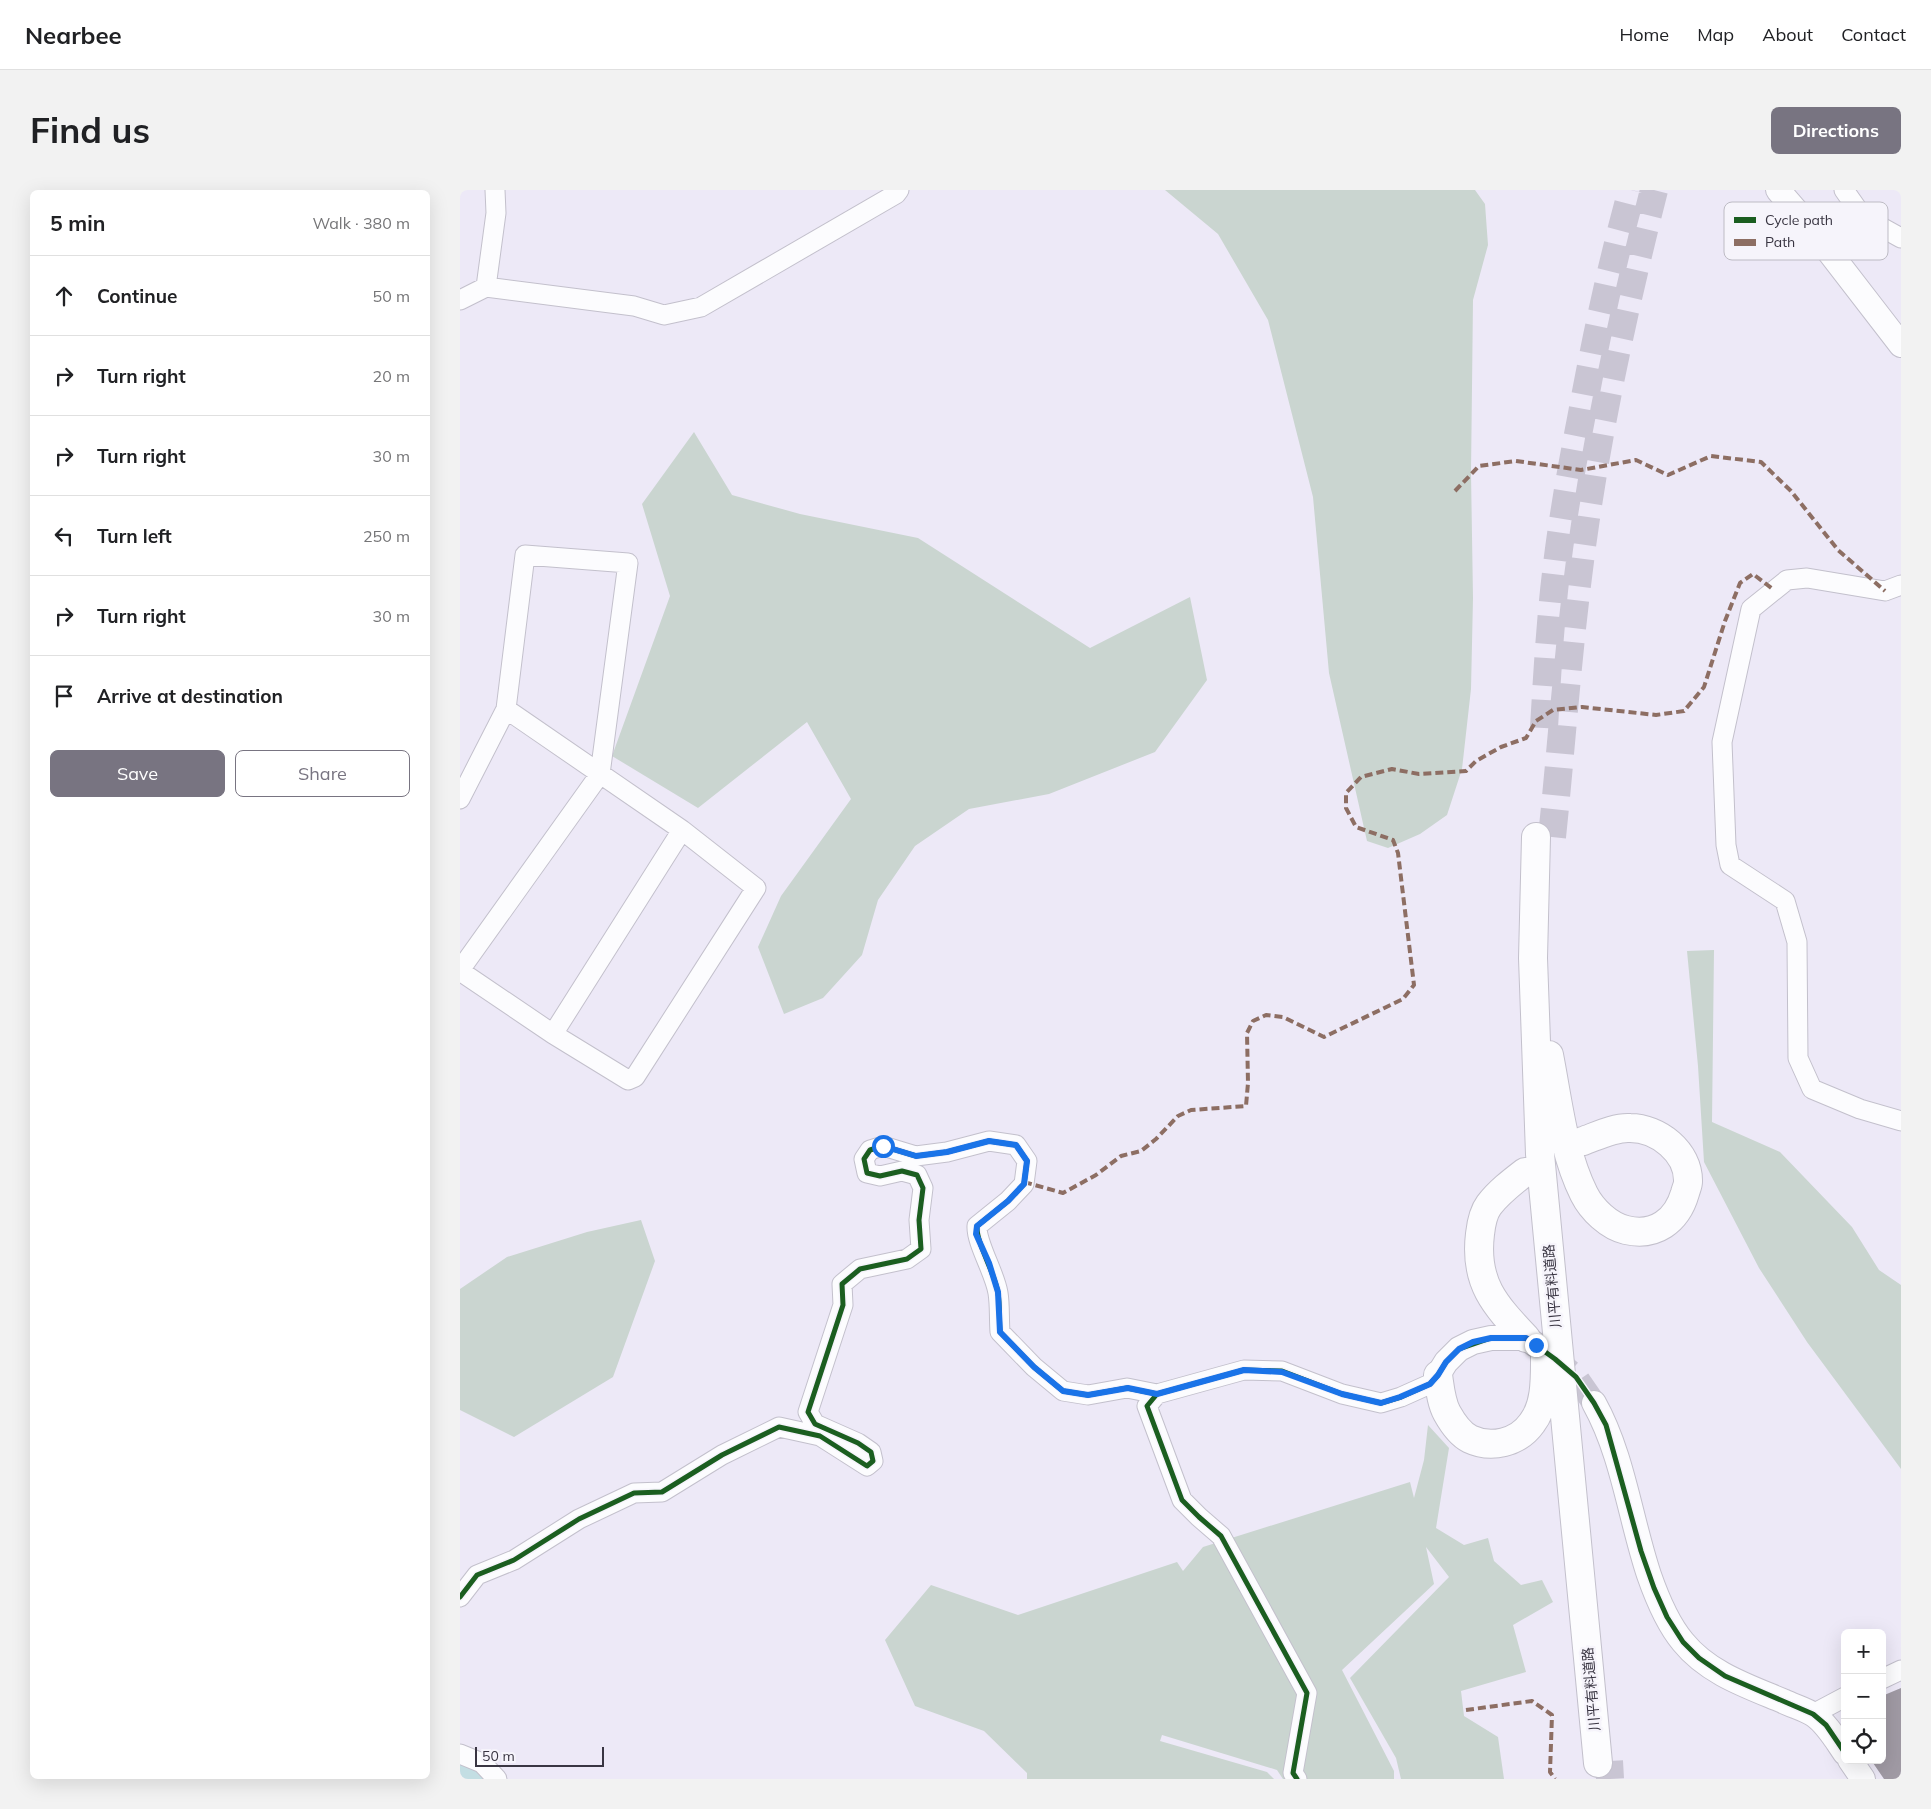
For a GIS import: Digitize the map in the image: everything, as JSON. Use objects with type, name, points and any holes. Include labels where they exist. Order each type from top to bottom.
[{"type":"highway","name":"川平有料道路","points":[[1544,837],[1548,958],[1548,1048],[1558,1233],[1603,1762],[1533,1163],[1533,958],[1544,837]]},
{"type":"highway","points":[[1548,1048],[1566,1140],[1576,1174],[1589,1202],[1599,1214],[1619,1229],[1638,1233],[1656,1229],[1673,1218],[1683,1200],[1688,1182],[1685,1166],[1678,1150],[1664,1139],[1647,1130],[1629,1127],[1583,1141]]},
{"type":"highway","points":[[1531,1342],[1500,1310],[1486,1287],[1478,1250],[1481,1226],[1487,1207],[1533,1163]]},
{"type":"highway","points":[[1438,1375],[1446,1411],[1456,1427],[1469,1438],[1486,1444],[1504,1443],[1519,1436],[1532,1423],[1542,1402],[1545,1374],[1533,1163]]},
{"type":"street","points":[[486,286],[496,213],[494,190]]},
{"type":"street","points":[[460,300],[486,286],[634,306],[664,315],[701,307],[896,194],[898,190]]},
{"type":"street","points":[[1778,190],[1788,202]]},
{"type":"street","points":[[1844,190],[1852,202]]},
{"type":"street","points":[[1888,231],[1901,238]]},
{"type":"street","points":[[1836,260],[1901,344]]},
{"type":"street","points":[[460,799],[506,709],[525,555],[628,563],[600,774],[460,971],[553,1034],[628,1080],[635,1077],[756,888],[682,830],[600,774],[506,709]]},
{"type":"street","points":[[1901,585],[1885,591],[1807,578],[1786,580],[1751,609],[1722,742],[1726,845],[1730,866],[1785,901],[1796,942],[1798,1058],[1812,1088],[1860,1109],[1901,1121]]},
{"type":"street","points":[[553,1034],[682,830]]},
{"type":"street","points":[[460,1597],[478,1575],[514,1560],[579,1519],[634,1493],[662,1492],[722,1455],[779,1427],[820,1436],[867,1466],[873,1461],[871,1452],[858,1443],[815,1424],[808,1412],[843,1305],[842,1284],[860,1269],[907,1260],[921,1249],[919,1220],[923,1188],[917,1176],[902,1171],[880,1176],[867,1173],[864,1159],[870,1150],[883,1146],[916,1156],[947,1152],[989,1141],[1016,1145],[1027,1161],[1024,1184],[1008,1201],[977,1226],[976,1234],[989,1263],[998,1292],[1000,1332],[1034,1367],[1063,1391],[1088,1395],[1128,1388],[1157,1394],[1244,1370],[1254,1370],[1282,1372],[1342,1394],[1381,1403],[1430,1384],[1446,1362],[1459,1349],[1473,1342],[1491,1338],[1531,1342]]},
{"type":"street","points":[[1157,1394],[1147,1406],[1182,1500],[1221,1536],[1307,1693],[1293,1773],[1297,1779]]},
{"type":"street","points":[[1594,1402],[1606,1425],[1641,1551],[1654,1588],[1666,1618],[1683,1642],[1699,1658],[1725,1676],[1813,1714],[1826,1725],[1841,1747]]},
{"type":"street","points":[[1886,1677],[1901,1670]]},
{"type":"street","points":[[1813,1714],[1841,1699]]},
{"type":"street","points":[[460,1754],[482,1763],[498,1779]]},
{"type":"street","points":[[1853,1764],[1863,1779]]},
{"type":"shaded area","points":[[1165,190],[1475,190],[1485,204],[1488,245],[1473,300],[1471,473],[1473,598],[1471,689],[1462,769],[1447,815],[1420,834],[1388,848],[1367,841],[1329,673],[1313,497],[1268,320],[1218,234]]},
{"type":"shaded area","points":[[694,432],[732,495],[800,514],[918,538],[1090,648],[1190,597],[1207,680],[1155,752],[1049,794],[969,809],[915,846],[878,900],[862,955],[823,998],[784,1014],[758,947],[781,896],[851,799],[807,722],[698,808],[612,756],[670,596],[642,504]]},
{"type":"shaded area","points":[[1714,950],[1712,1122],[1780,1152],[1852,1227],[1879,1270],[1901,1285],[1901,1469],[1807,1342],[1759,1268],[1704,1162],[1698,1066],[1687,951]]},
{"type":"shaded area","points":[[641,1220],[655,1261],[613,1377],[514,1437],[460,1410],[460,1289],[507,1257],[587,1232]]},
{"type":"shaded area","points":[[1428,1425],[1449,1448],[1436,1528],[1464,1545],[1488,1538],[1494,1561],[1521,1585],[1542,1580],[1553,1602],[1513,1625],[1526,1672],[1461,1691],[1464,1716],[1498,1737],[1504,1779],[1401,1779],[1396,1758],[1350,1678],[1449,1577],[1426,1547],[1434,1584],[1342,1670],[1394,1771],[1394,1779],[1283,1779],[1277,1770],[1162,1735],[1160,1741],[1267,1772],[1274,1779],[1027,1779],[1027,1773],[984,1731],[915,1706],[885,1640],[931,1585],[1018,1615],[1177,1562],[1183,1571],[1203,1547],[1410,1482],[1414,1498],[1424,1460]]},
{"type":"building","points":[[1901,1688],[1901,1779],[1884,1779],[1874,1764],[1886,1764],[1886,1694]]},
{"type":"waterway","points":[[460,1775],[469,1779]]},
{"type":"tunnel","points":[[1544,728],[1554,592],[1567,496],[1598,333],[1632,190]]},
{"type":"tunnel","points":[[1552,837],[1574,609],[1592,479],[1620,334],[1654,190]]},
{"type":"tunnel","points":[[1552,1356],[1576,1377],[1594,1403]]},
{"type":"tunnel","points":[[1609,1761],[1610,1779]]},
{"type":"marked path","points":[[1455,491],[1479,466],[1516,461],[1581,470],[1636,460],[1668,475],[1711,456],[1761,462],[1791,491],[1838,550],[1885,591]]},
{"type":"marked path","points":[[1024,1182],[1063,1193],[1096,1175],[1121,1156],[1141,1151],[1156,1139],[1178,1116],[1191,1110],[1246,1106],[1248,1083],[1247,1033],[1253,1021],[1266,1015],[1283,1017],[1324,1037],[1403,999],[1414,985],[1398,853],[1393,840],[1356,827],[1346,808],[1346,793],[1361,777],[1392,769],[1419,774],[1466,771],[1476,761],[1501,747],[1526,738],[1536,721],[1553,710],[1582,707],[1656,715],[1684,711],[1704,687],[1725,621],[1740,583],[1753,574],[1774,590]]},
{"type":"marked path","points":[[1466,1710],[1532,1701],[1552,1715],[1550,1772],[1555,1779]]},
{"type":"cycle path","points":[[460,1597],[477,1575],[514,1560],[579,1519],[634,1493],[662,1492],[722,1455],[779,1427],[820,1436],[867,1466],[873,1461],[871,1452],[858,1443],[815,1424],[808,1412],[843,1305],[842,1284],[860,1269],[907,1259],[921,1249],[919,1220],[923,1188],[917,1175],[902,1171],[880,1176],[867,1173],[864,1159],[870,1150],[883,1146],[916,1156],[947,1152],[989,1141],[1016,1145],[1027,1161],[1024,1184],[1008,1201],[977,1226],[979,1241],[998,1293],[1000,1332],[1034,1367],[1063,1391],[1088,1395],[1127,1388],[1157,1394]]},
{"type":"cycle path","points":[[1297,1779],[1293,1773],[1307,1693],[1221,1536],[1182,1500],[1147,1406],[1157,1394],[1244,1370],[1282,1371],[1342,1394],[1381,1403],[1401,1397],[1430,1384],[1446,1362],[1459,1349],[1491,1338],[1526,1338],[1576,1377],[1594,1403],[1606,1425],[1641,1551],[1654,1588],[1667,1617],[1683,1642],[1699,1658],[1725,1676],[1813,1714],[1826,1725],[1841,1747]]},
{"type":"route","points":[[883,1146],[916,1156],[947,1152],[989,1141],[1016,1145],[1027,1161],[1024,1184],[1008,1201],[977,1226],[976,1234],[989,1263],[998,1292],[1000,1332],[1034,1367],[1063,1391],[1088,1395],[1128,1388],[1157,1394],[1244,1370],[1282,1372],[1342,1394],[1381,1403],[1430,1384],[1446,1362],[1459,1349],[1473,1342],[1491,1338],[1526,1338],[1536,1345]]}]
